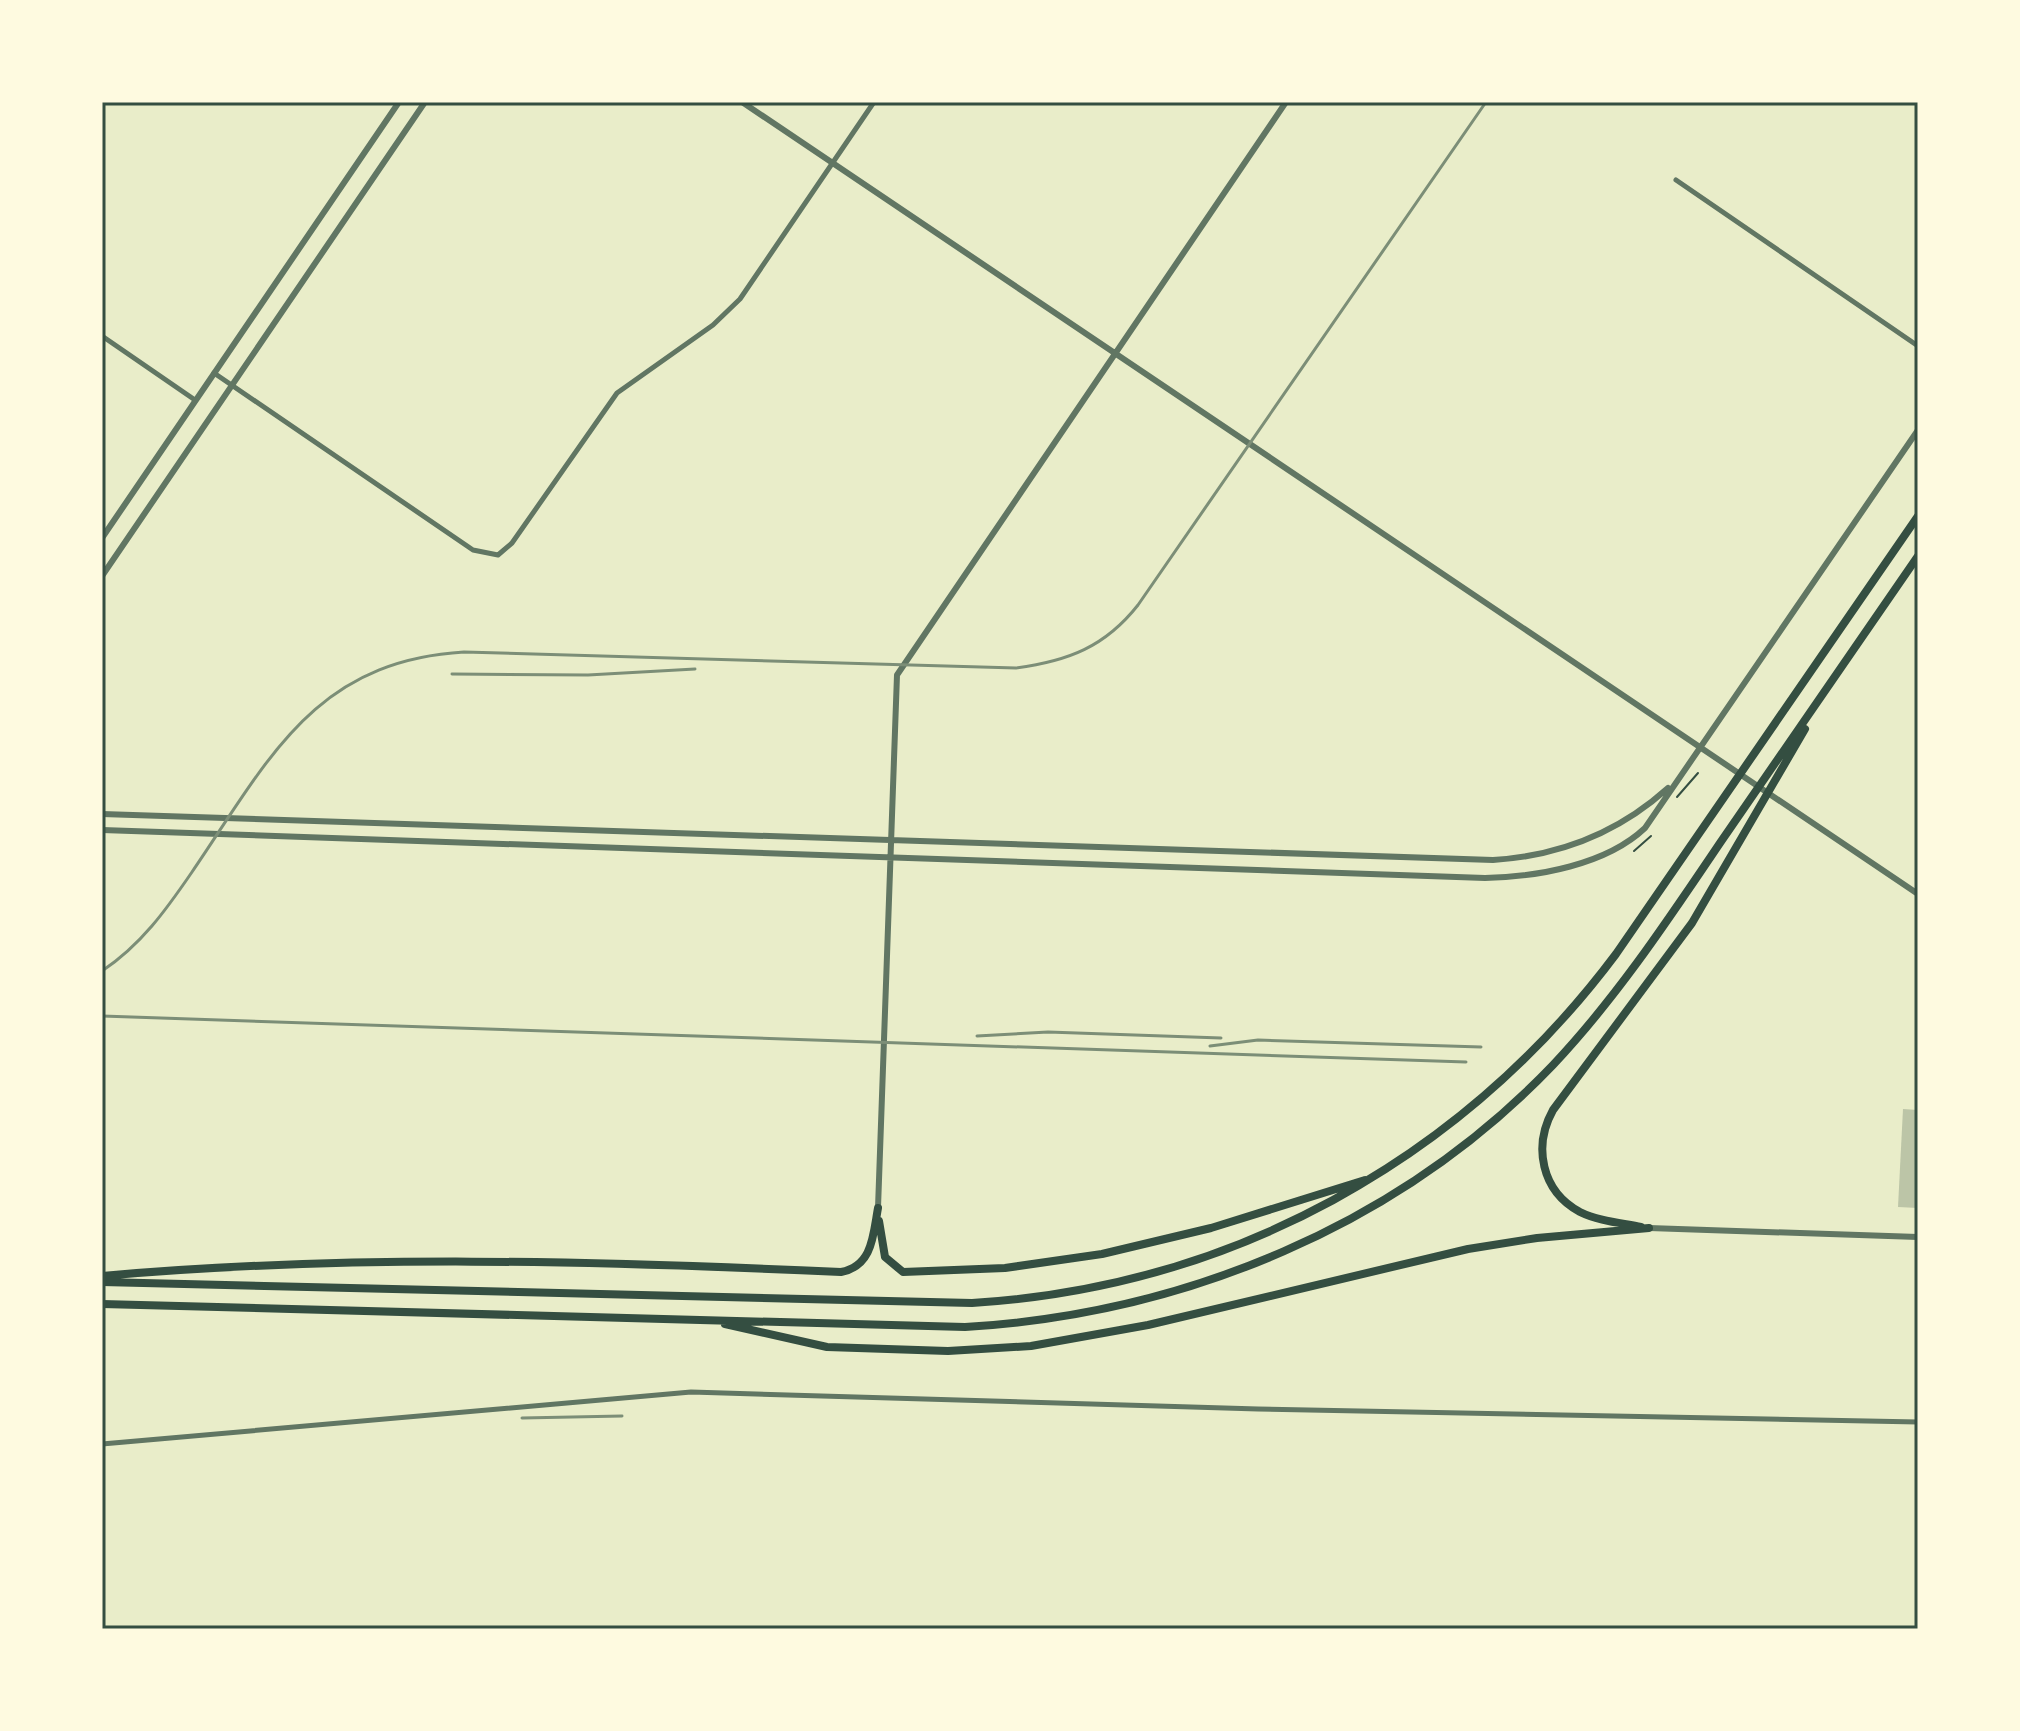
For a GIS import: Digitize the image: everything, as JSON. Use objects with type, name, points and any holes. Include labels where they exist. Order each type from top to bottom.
[{"type":"highway","points":[[102,1279],[888,1304],[994,1302],[1094,1288],[1203,1259],[1287,1226],[1378,1176],[1426,1144],[1498,1086],[1593,985],[1918,516]]},
{"type":"highway","points":[[102,1304],[944,1327],[1058,1318],[1146,1300],[1217,1279],[1298,1246],[1371,1208],[1421,1176],[1500,1115],[1584,1031],[1636,965],[1918,556]]},
{"type":"highway","points":[[1649,1228],[1590,1216],[1559,1196],[1548,1180],[1543,1163],[1546,1127],[1553,1110],[1698,915],[1833,679]]},
{"type":"highway","points":[[878,1208],[884,1254],[894,1268],[910,1273],[985,1269],[1055,1261],[1154,1243],[1378,1176]]},
{"type":"highway","points":[[102,1279],[259,1264],[508,1259],[841,1272],[854,1269],[865,1259],[878,1208]]},
{"type":"highway","points":[[707,1320],[827,1347],[948,1351],[1031,1346],[1148,1325],[1468,1249],[1548,1236],[1649,1228]]},
{"type":"street","points":[[102,538],[399,102]]},
{"type":"street","points":[[102,576],[425,102]]},
{"type":"street","points":[[742,102],[1918,894]]},
{"type":"street","points":[[214,373],[473,550],[498,555],[516,537],[617,393],[713,325],[740,299],[874,102]]},
{"type":"street","points":[[878,1208],[897,675],[1286,102]]},
{"type":"street","points":[[1676,180],[1918,346]]},
{"type":"street","points":[[102,336],[195,400]]},
{"type":"street","points":[[102,830],[1510,877],[1571,865],[1628,840],[1645,828],[1918,430]]},
{"type":"street","points":[[102,814],[1507,859],[1549,852],[1590,838],[1633,816],[1677,780]]},
{"type":"street","points":[[190,817],[190,833]]},
{"type":"street","points":[[707,851],[708,835]]},
{"type":"street","points":[[1649,1228],[1918,1237]]},
{"type":"street","points":[[102,1444],[701,1392],[1258,1409],[1918,1422]]},
{"type":"building","points":[[1903,1109],[1918,1110],[1918,1208],[1898,1207]]},
{"type":"railway","points":[[102,971],[129,950],[162,913],[245,792],[300,724],[332,696],[368,675],[412,659],[464,652],[1016,668],[1069,656],[1099,642],[1138,605],[1486,102]]},
{"type":"railway","points":[[452,674],[588,675],[695,669]]},
{"type":"railway","points":[[102,1016],[1466,1062]]},
{"type":"railway","points":[[977,1036],[1048,1032],[1221,1038]]},
{"type":"railway","points":[[1210,1046],[1258,1040],[1481,1047]]},
{"type":"railway","points":[[522,1418],[622,1416]]}]
